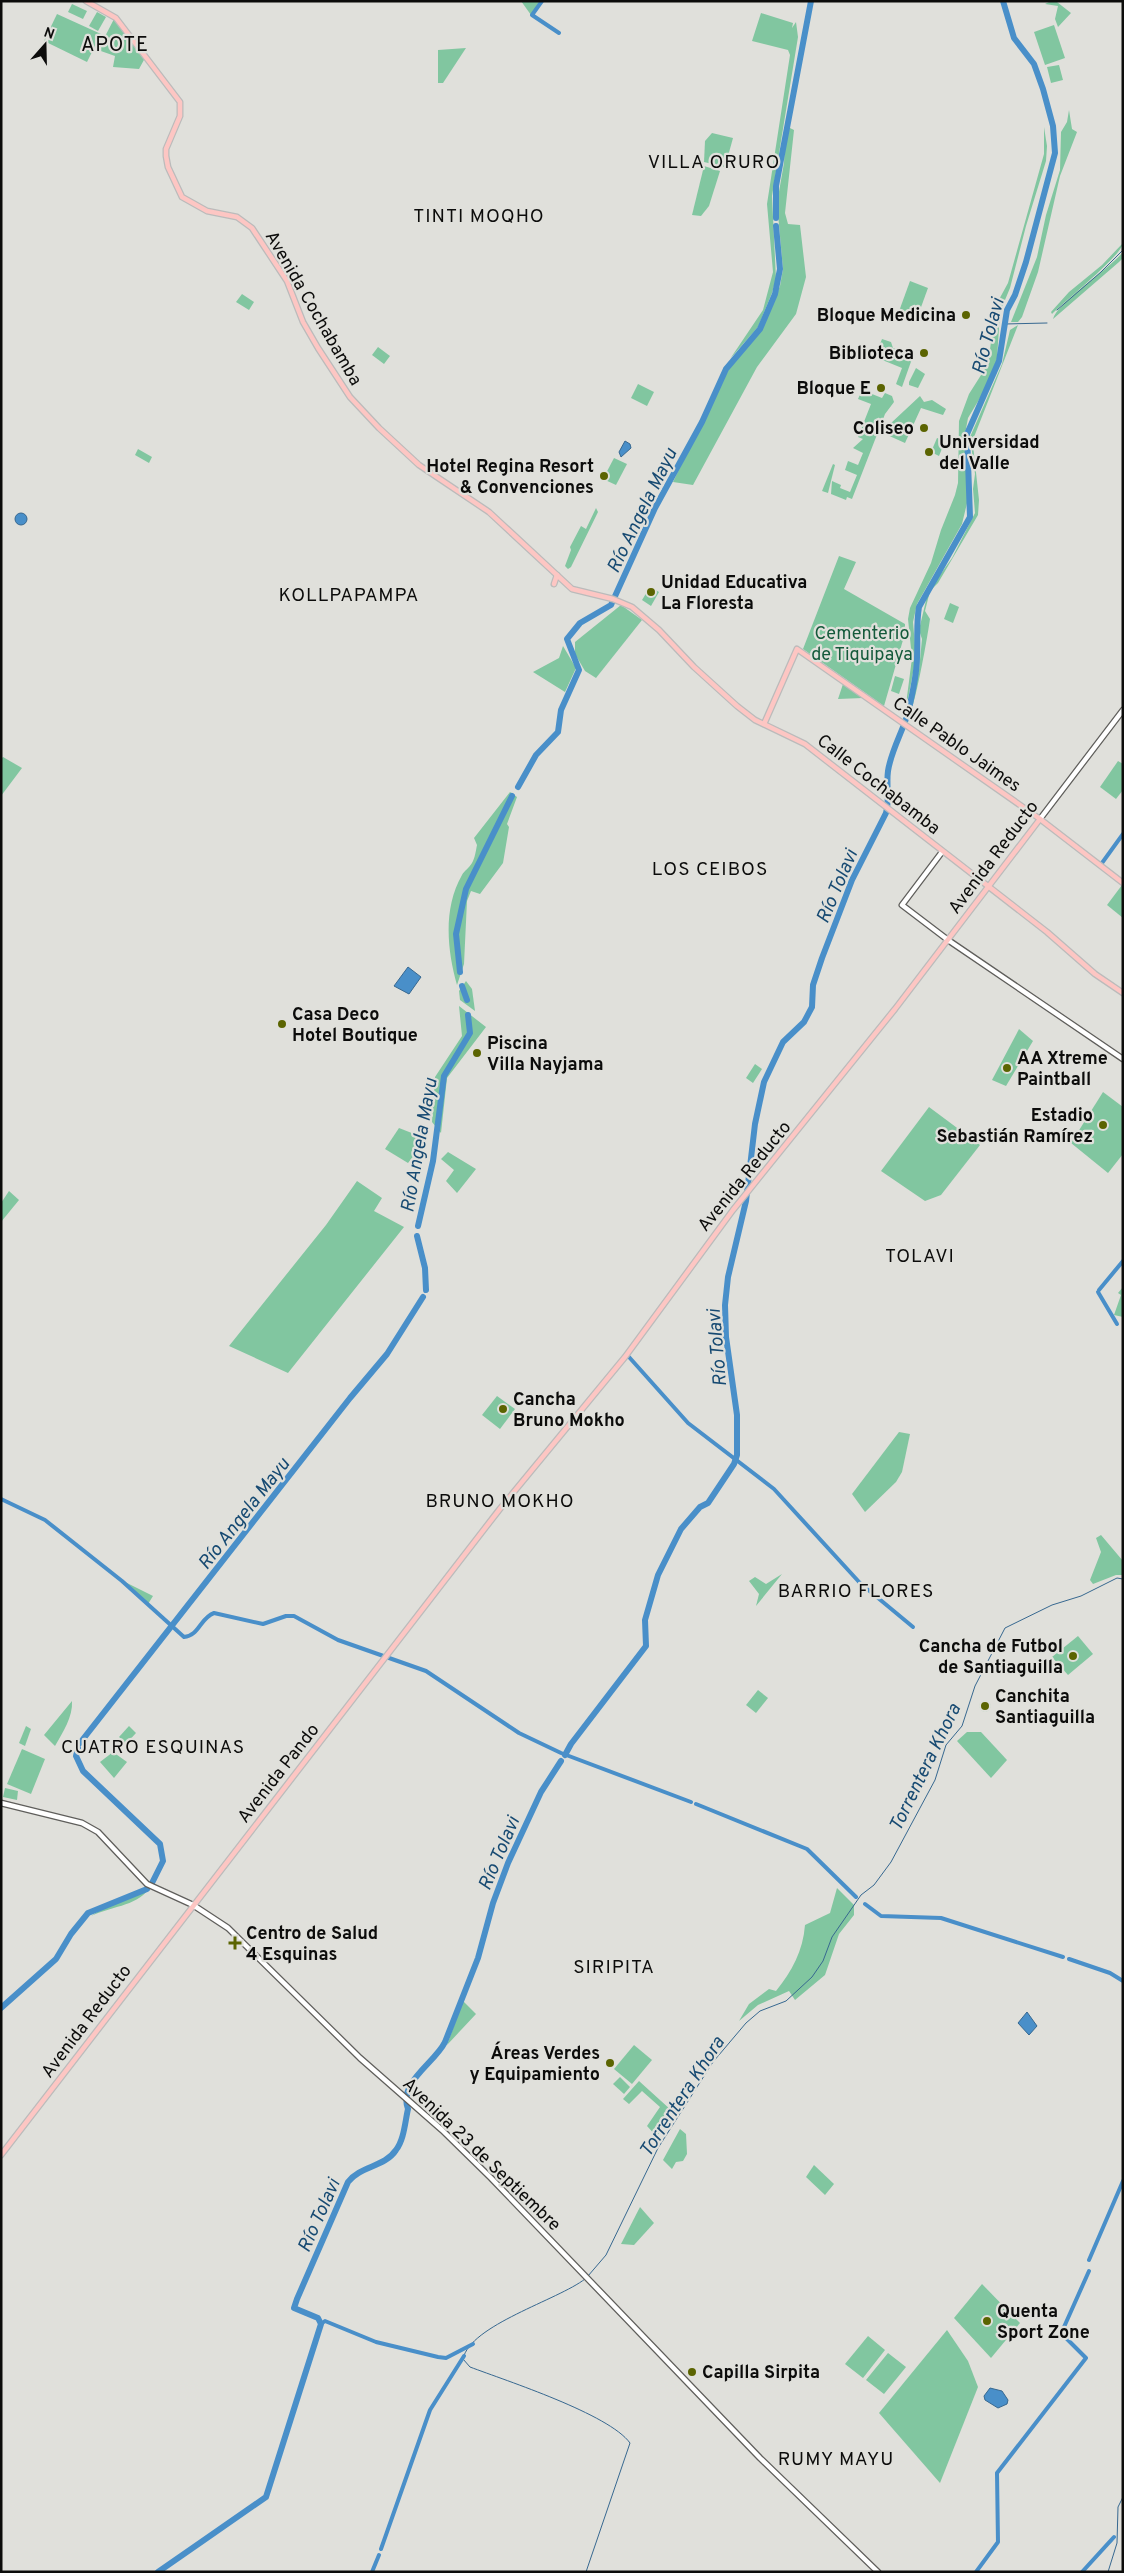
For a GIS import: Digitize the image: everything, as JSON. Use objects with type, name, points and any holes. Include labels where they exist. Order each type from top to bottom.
[{"type":"main road","name":"Avenida Cochabamba","points":[[86,1],[116,18],[180,102],[180,116],[166,149],[166,156],[168,167],[182,197],[207,211],[237,217],[252,228],[288,281],[303,322],[354,402],[419,465],[489,512],[572,589]]},
{"type":"main road","points":[[554,584],[557,575]]},
{"type":"main road","name":"Calle Cochabamba","points":[[572,589],[615,600],[632,607],[737,706],[764,724],[805,744],[888,807],[942,852],[1047,932],[1095,974],[1123,994]]},
{"type":"main road","name":"Calle Pablo Jaimes","points":[[764,724],[797,649],[1040,820],[1123,883]]},
{"type":"main road","name":"Avenida Reducto","points":[[386,1657],[548,1449],[625,1357],[744,1197],[948,940],[987,886],[1040,820],[1123,710]]},
{"type":"main road","points":[[942,852],[902,904],[948,940],[1123,1059]]},
{"type":"main road","name":"Avenida Pando","points":[[193,1905],[386,1657]]},
{"type":"main road","name":"Avenida 23 de Septiembre","points":[[1,1802],[82,1823],[90,1827],[104,1837],[147,1884],[193,1905],[228,1928],[255,1952],[360,2058],[463,2150],[587,2276],[760,2458],[878,2572]]},
{"type":"main road","name":"Avenida Reducto","points":[[1,2155],[193,1905]]},
{"type":"green space","points":[[521,1],[542,1],[531,15]]},
{"type":"green space","points":[[1057,2],[1071,13],[1058,27],[1055,19],[1058,6],[1045,4]]},
{"type":"green space","points":[[72,4],[87,11],[83,19],[68,12]]},
{"type":"green space","points":[[97,12],[106,17],[98,31],[89,26]]},
{"type":"green space","points":[[761,13],[793,23],[792,28],[796,22],[798,37],[772,196],[776,279],[758,327],[730,359],[763,310],[773,272],[767,204],[790,55],[788,50],[752,41]]},
{"type":"green space","points":[[57,14],[101,34],[87,62],[44,41]]},
{"type":"green space","points":[[114,19],[145,58],[139,69],[113,67],[115,56],[98,50]]},
{"type":"green space","points":[[1054,25],[1065,58],[1045,65],[1034,32]]},
{"type":"green space","points":[[466,48],[443,83],[438,83],[438,50]]},
{"type":"green space","points":[[1059,65],[1063,80],[1051,83],[1047,67]]},
{"type":"green space","points":[[1069,110],[1072,129],[1077,132],[1060,176],[1038,272],[1022,317],[1018,322],[1011,322],[1037,257],[1046,215],[1060,170],[1061,132],[1067,122]]},
{"type":"green space","points":[[788,127],[794,130],[785,213],[788,224],[800,225],[806,277],[796,314],[757,367],[693,485],[673,482],[733,362],[762,330],[780,286],[783,269],[777,203],[784,163],[785,137]]},
{"type":"green space","points":[[1044,127],[1047,146],[1046,161],[1026,226],[1010,288],[1000,312],[997,359],[986,388],[968,418],[965,434],[968,499],[962,524],[917,604],[913,622],[916,657],[904,720],[912,658],[908,619],[910,608],[931,563],[941,530],[955,495],[958,483],[959,421],[969,394],[988,364],[996,305],[1008,283],[1044,154]]},
{"type":"green space","points":[[712,133],[733,138],[725,167],[704,162],[705,141]]},
{"type":"green space","points":[[704,166],[720,171],[709,206],[701,216],[692,215]]},
{"type":"green space","points":[[1123,243],[1114,257],[1104,267],[1052,314],[1051,312],[1069,292],[1102,265]]},
{"type":"green space","points":[[1123,252],[1123,258],[1119,262],[1053,319],[1073,295]]},
{"type":"green space","points":[[910,281],[928,288],[916,321],[898,314]]},
{"type":"green space","points":[[242,294],[254,302],[249,310],[236,302]]},
{"type":"green space","points":[[1018,325],[974,437],[973,445],[979,500],[978,515],[938,583],[930,591],[925,611],[930,619],[924,657],[917,691],[913,705],[906,722],[913,703],[913,691],[919,670],[922,639],[919,630],[928,592],[952,558],[975,513],[973,489],[975,474],[970,437],[1002,364],[1010,330]]},
{"type":"green space","points":[[882,339],[891,342],[893,348],[913,356],[902,387],[896,384],[902,368],[875,357]]},
{"type":"green space","points":[[378,347],[390,356],[384,364],[372,355]]},
{"type":"green space","points":[[916,368],[925,374],[918,388],[909,385]]},
{"type":"green space","points":[[638,384],[654,392],[647,406],[631,398]]},
{"type":"green space","points":[[862,390],[882,398],[885,393],[892,396],[894,402],[885,414],[852,499],[847,497],[846,500],[831,494],[832,481],[841,485],[840,488],[850,492],[857,475],[845,470],[848,461],[858,465],[863,453],[853,448],[863,439],[858,437],[871,404],[858,399]]},
{"type":"green space","points":[[920,396],[924,402],[932,400],[946,409],[943,415],[921,408],[905,443],[885,434],[890,424]]},
{"type":"green space","points":[[937,438],[945,441],[939,456],[931,452]]},
{"type":"green space","points":[[138,449],[152,457],[149,463],[135,455]]},
{"type":"green space","points":[[614,458],[627,464],[616,485],[603,479]]},
{"type":"green space","points":[[833,464],[835,465],[828,493],[822,491]]},
{"type":"green space","points":[[596,508],[598,512],[571,567],[568,569],[565,566],[571,550],[570,547],[581,526],[586,529]]},
{"type":"green space","name":"Cementerio de Tiquipaya","points":[[839,556],[856,562],[844,589],[905,624],[905,633],[884,706],[803,649]]},
{"type":"green space","points":[[650,587],[659,592],[651,606],[642,600]]},
{"type":"green space","points":[[950,603],[959,607],[953,623],[944,619]]},
{"type":"green space","points":[[621,605],[642,620],[596,678],[585,671],[575,654],[575,642]]},
{"type":"green space","points":[[563,646],[576,668],[565,692],[533,672],[559,658]]},
{"type":"green space","points":[[895,676],[904,679],[899,694],[891,691]]},
{"type":"green space","points":[[843,684],[863,698],[838,699]]},
{"type":"green space","points":[[3,757],[22,768],[1,796],[1,759]]},
{"type":"green space","points":[[1118,761],[1123,764],[1123,790],[1116,799],[1100,787]]},
{"type":"green space","points":[[510,792],[517,797],[507,824],[509,827],[503,863],[480,894],[471,891],[467,901],[464,964],[457,985],[449,944],[449,915],[452,901],[462,875],[474,859],[477,845],[474,838]]},
{"type":"green space","points":[[1123,886],[1123,918],[1107,905]]},
{"type":"green space","points":[[466,981],[472,989],[475,1011],[460,1000],[459,991]]},
{"type":"green space","points":[[459,1006],[486,1027],[447,1078],[441,1133],[432,1122],[435,1077],[462,1036]]},
{"type":"green space","name":"AA Xtreme Paintball","points":[[1019,1029],[1033,1041],[1006,1086],[992,1080]]},
{"type":"green space","points":[[755,1064],[762,1069],[753,1083],[746,1078]]},
{"type":"green space","name":"Estadio Sebastián Ramírez","points":[[1103,1092],[1123,1107],[1123,1154],[1108,1173],[1071,1143]]},
{"type":"green space","points":[[929,1107],[980,1145],[941,1195],[925,1201],[881,1171]]},
{"type":"green space","points":[[399,1128],[427,1139],[408,1163],[385,1149]]},
{"type":"green space","points":[[448,1152],[476,1169],[457,1193],[446,1181],[454,1170],[441,1159]]},
{"type":"green space","points":[[357,1181],[382,1198],[374,1211],[404,1227],[288,1373],[229,1346],[326,1225]]},
{"type":"green space","points":[[9,1191],[19,1200],[1,1222],[1,1203]]},
{"type":"green space","points":[[1123,1287],[1123,1317],[1114,1315],[1121,1295],[1118,1293]]},
{"type":"green space","points":[[497,1396],[515,1409],[500,1429],[482,1415]]},
{"type":"green space","points":[[899,1432],[910,1434],[902,1472],[896,1482],[865,1512],[852,1494]]},
{"type":"green space","points":[[1101,1535],[1123,1561],[1123,1575],[1116,1575],[1093,1584],[1090,1580],[1101,1552],[1096,1538]]},
{"type":"green space","points":[[782,1574],[756,1606],[759,1594],[749,1581],[755,1577],[766,1584]]},
{"type":"green space","points":[[125,1582],[153,1596],[148,1604]]},
{"type":"green space","name":"Cancha de Futbol de Santiaguilla","points":[[1078,1636],[1093,1654],[1068,1675],[1052,1657]]},
{"type":"green space","points":[[758,1690],[768,1698],[756,1713],[746,1705]]},
{"type":"green space","name":"Canchita Santiaguilla","points":[[985,1700],[991,1706],[985,1712],[979,1706]]},
{"type":"green space","points":[[72,1701],[69,1719],[55,1746],[44,1735]]},
{"type":"green space","points":[[26,1726],[31,1729],[25,1746],[19,1743]]},
{"type":"green space","points":[[129,1726],[136,1733],[126,1744],[119,1737]]},
{"type":"green space","points":[[967,1732],[981,1732],[1007,1760],[991,1778],[957,1741]]},
{"type":"green space","points":[[22,1749],[45,1759],[31,1794],[7,1784]]},
{"type":"green space","points":[[113,1752],[127,1762],[114,1778],[100,1762]]},
{"type":"green space","points":[[5,1788],[18,1791],[17,1800],[3,1797]]},
{"type":"green space","points":[[837,1888],[854,1905],[854,1915],[839,1934],[825,1975],[795,2000],[789,1991],[758,2005],[739,2021],[749,2004],[769,1989],[776,1991],[782,1983],[792,1968],[799,1952],[805,1925],[830,1913]]},
{"type":"green space","points":[[148,1890],[137,1900],[91,1916],[105,1907]]},
{"type":"green space","points":[[463,2001],[476,2014],[447,2045]]},
{"type":"green space","points":[[634,2045],[652,2060],[632,2084],[614,2069]]},
{"type":"green space","points":[[620,2077],[630,2087],[624,2094],[613,2084]]},
{"type":"green space","points":[[639,2081],[671,2110],[657,2137],[647,2126],[660,2107],[642,2091],[629,2104],[623,2099]]},
{"type":"green space","points":[[680,2129],[686,2134],[687,2154],[683,2161],[676,2162],[672,2169],[663,2160]]},
{"type":"green space","points":[[814,2165],[834,2184],[825,2195],[806,2177]]},
{"type":"green space","points":[[640,2207],[654,2223],[634,2245],[621,2244]]},
{"type":"green space","name":"Quenta Sport Zone","points":[[982,2284],[1020,2323],[991,2358],[954,2318]]},
{"type":"green space","points":[[947,2330],[968,2361],[978,2387],[940,2483],[879,2413]]},
{"type":"green space","points":[[868,2336],[885,2350],[863,2378],[845,2364]]},
{"type":"green space","points":[[888,2353],[906,2367],[884,2394],[866,2380]]},
{"type":"water","points":[[625,441],[630,444],[631,448],[621,457],[619,452]]},
{"type":"water","points":[[21,513],[27,519],[21,525],[15,519]]},
{"type":"water","points":[[408,967],[421,977],[409,994],[394,986]]},
{"type":"water","points":[[1027,2012],[1037,2026],[1029,2035],[1018,2023]]},
{"type":"water","points":[[990,2388],[1002,2391],[1008,2400],[1007,2404],[998,2408],[985,2400],[984,2396]]},
{"type":"waterway","points":[[542,1],[532,15],[559,33]]},
{"type":"waterway","name":"Río Angela Mayu","points":[[776,218],[776,186],[811,1]]},
{"type":"waterway","name":"Río Tolavi","points":[[565,1755],[571,1744],[646,1646],[645,1620],[658,1575],[681,1529],[700,1507],[708,1503],[734,1464],[737,1455],[737,1415],[726,1337],[725,1305],[728,1277],[746,1201],[755,1124],[764,1082],[783,1042],[804,1022],[812,1007],[813,985],[822,958],[852,880],[886,813],[889,764],[908,713],[915,678],[919,607],[970,517],[967,434],[999,361],[1007,310],[1015,295],[1026,262],[1055,153],[1053,126],[1043,89],[1034,64],[1014,38],[1003,1]]},
{"type":"waterway","name":"Río Angela Mayu","points":[[518,787],[536,755],[558,732],[561,710],[579,670],[567,639],[580,623],[611,605],[655,508],[702,422],[726,369],[760,329],[775,294],[780,269],[776,226]]},
{"type":"waterway","points":[[1057,310],[1123,250]]},
{"type":"waterway","points":[[1005,324],[1047,323]]},
{"type":"waterway","name":"Río Angela Mayu","points":[[460,972],[456,934],[466,889],[512,796]]},
{"type":"waterway","points":[[1102,863],[1123,834]]},
{"type":"waterway","name":"Río Angela Mayu","points":[[462,986],[467,1000]]},
{"type":"waterway","name":"Río Angela Mayu","points":[[418,1226],[433,1161],[444,1076],[470,1033],[468,1015]]},
{"type":"waterway","name":"Río Angela Mayu","points":[[417,1236],[425,1268],[426,1290]]},
{"type":"waterway","points":[[1099,1290],[1123,1261]]},
{"type":"waterway","points":[[1098,1292],[1117,1324]]},
{"type":"waterway","name":"Río Angela Mayu","points":[[80,1743],[350,1398],[387,1354],[423,1297]]},
{"type":"waterway","points":[[629,1357],[688,1423],[774,1489],[860,1583]]},
{"type":"waterway","points":[[1,1499],[45,1520],[122,1581],[184,1637],[193,1634],[209,1615],[214,1613],[263,1624],[286,1616],[294,1616],[338,1640],[426,1671],[519,1733],[561,1753],[691,1802]]},
{"type":"waterway","name":"Torrentera Khora","points":[[588,2276],[606,2255],[658,2148],[713,2062],[746,2023],[760,2011],[786,2001],[812,1977],[823,1961],[832,1937],[861,1895],[874,1885],[891,1862],[935,1780],[946,1745],[962,1726],[975,1686],[1005,1628],[1052,1605],[1081,1596],[1117,1578],[1123,1579]]},
{"type":"waterway","points":[[866,1588],[913,1627]]},
{"type":"waterway","name":"Río Angela Mayu","points":[[78,1748],[76,1756],[83,1771],[160,1844],[163,1861],[151,1885]]},
{"type":"waterway","name":"Río Tolavi","points":[[158,2572],[266,2497],[321,2324],[318,2318],[294,2308],[297,2299],[348,2182],[359,2173],[386,2160],[399,2146],[403,2136],[408,2109],[406,2099],[408,2090],[419,2073],[445,2042],[478,1958],[493,1903],[508,1863],[541,1792],[561,1761]]},
{"type":"waterway","points":[[696,1804],[807,1849],[856,1897]]},
{"type":"waterway","name":"Río Angela Mayu","points":[[1,2008],[56,1959],[71,1934],[88,1913],[147,1889]]},
{"type":"waterway","points":[[865,1904],[881,1916],[941,1918],[1063,1957]]},
{"type":"waterway","points":[[1069,1959],[1110,1973],[1123,1981]]},
{"type":"waterway","points":[[1089,2260],[1123,2181]]},
{"type":"waterway","points":[[1064,2327],[1089,2271]]},
{"type":"waterway","name":"Torrentera Khora","points":[[585,2279],[516,2314],[481,2335],[469,2347],[463,2359],[470,2367],[556,2399],[580,2410],[619,2432],[630,2443],[586,2572]]},
{"type":"waterway","points":[[321,2324],[325,2321],[376,2342],[438,2357],[446,2358],[473,2344]]},
{"type":"waterway","points":[[976,2572],[998,2542],[997,2473],[1086,2358],[1061,2333]]},
{"type":"waterway","points":[[381,2549],[430,2410],[464,2356]]},
{"type":"waterway","points":[[1108,2572],[1117,2543],[1118,2507],[1123,2497]]},
{"type":"waterway","points":[[1082,2572],[1114,2537]]},
{"type":"waterway","points":[[372,2572],[379,2555]]},
{"type":"place","name":"Bloque Medicina","points":[[966,315]]},
{"type":"place","name":"Biblioteca","points":[[924,353]]},
{"type":"place","name":"Bloque E","points":[[881,388]]},
{"type":"place","name":"Coliseo","points":[[924,428]]},
{"type":"place","name":"Universidad del Valle","points":[[929,452]]},
{"type":"place","name":"Hotel Regina Resort & Convenciones","points":[[604,476]]},
{"type":"place","name":"Unidad Educativa La Floresta","points":[[651,592]]},
{"type":"place","name":"Casa Deco Hotel Boutique","points":[[282,1024]]},
{"type":"place","name":"Piscina Villa Nayjama","points":[[477,1053]]},
{"type":"place","name":"AA Xtreme Paintball","points":[[1007,1068]]},
{"type":"place","name":"Estadio Sebastián Ramírez","points":[[1103,1125]]},
{"type":"place","name":"Cancha Bruno Mokho","points":[[503,1409]]},
{"type":"place","name":"Cancha de Futbol de Santiaguilla","points":[[1073,1656]]},
{"type":"place","name":"Canchita Santiaguilla","points":[[985,1706]]},
{"type":"place","name":"Centro de Salud 4 Esquinas","points":[[235,1943]]},
{"type":"place","name":"Áreas Verdes y Equipamiento","points":[[610,2063]]},
{"type":"place","name":"Quenta Sport Zone","points":[[987,2321]]},
{"type":"place","name":"Capilla Sirpita","points":[[692,2372]]},
{"type":"district","name":"APOTE","points":[[115,44]]},
{"type":"district","name":"VILLA ORURO","points":[[714,161]]},
{"type":"district","name":"TINTI MOQHO","points":[[479,215]]},
{"type":"district","name":"KOLLPAPAMPA","points":[[349,594]]},
{"type":"district","name":"LOS CEIBOS","points":[[710,868]]},
{"type":"district","name":"TOLAVI","points":[[920,1255]]},
{"type":"district","name":"BRUNO MOKHO","points":[[500,1500]]},
{"type":"district","name":"BARRIO FLORES","points":[[856,1590]]},
{"type":"district","name":"CUATRO ESQUINAS","points":[[153,1746]]},
{"type":"district","name":"SIRIPITA","points":[[614,1966]]},
{"type":"district","name":"RUMY MAYU","points":[[836,2458]]}]
